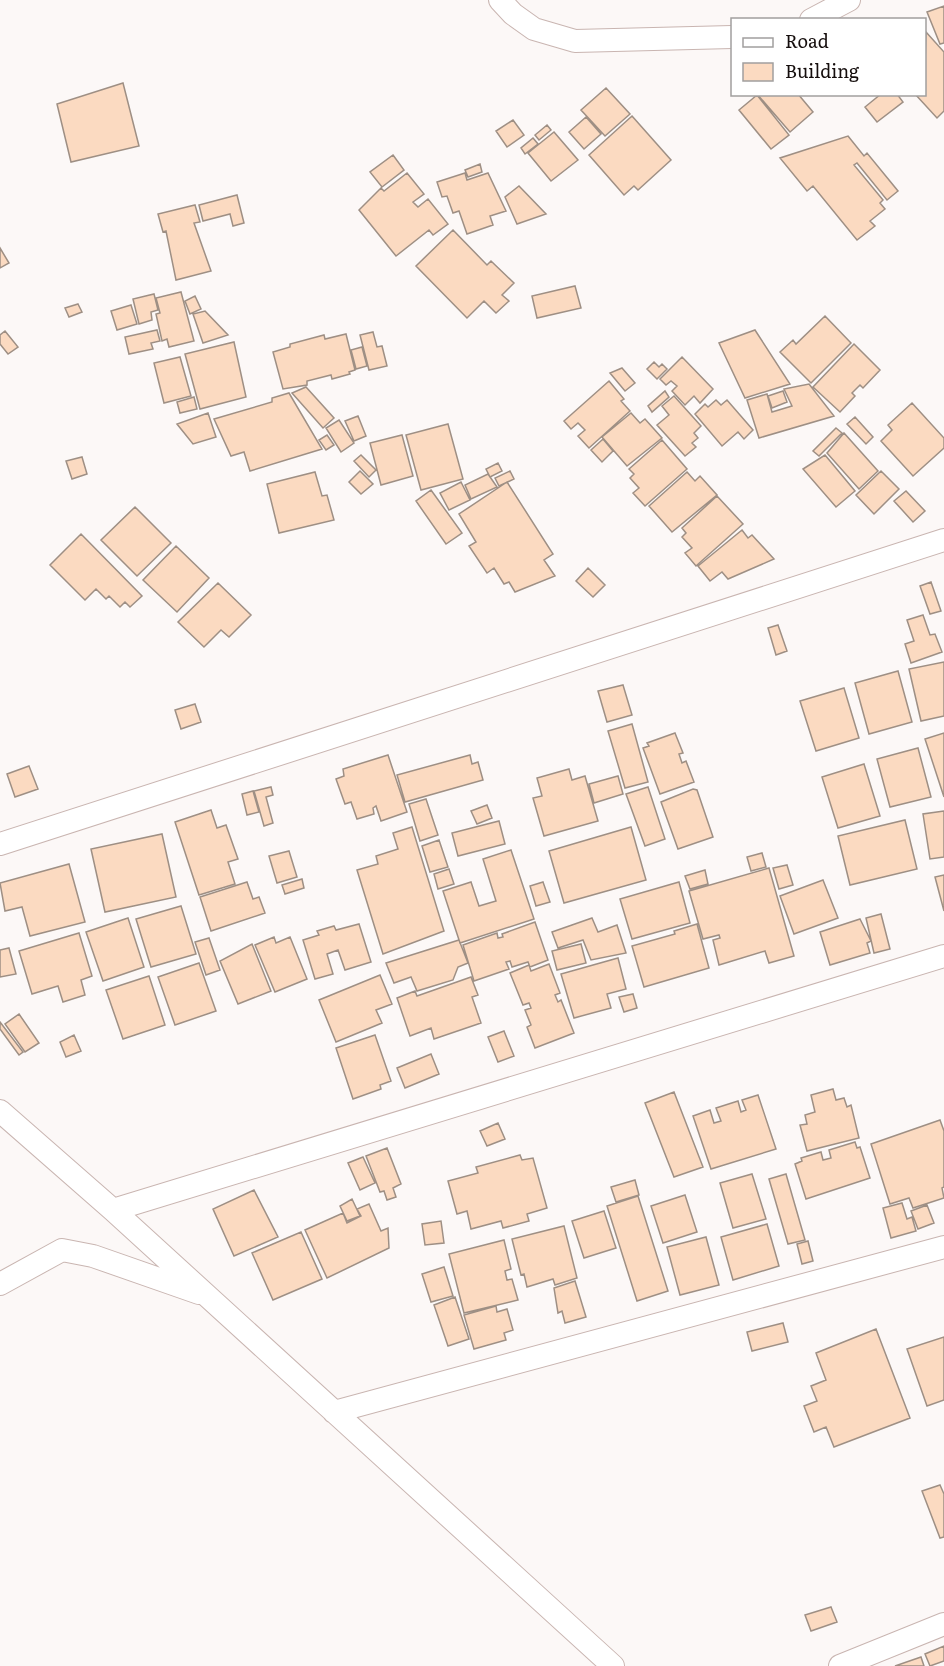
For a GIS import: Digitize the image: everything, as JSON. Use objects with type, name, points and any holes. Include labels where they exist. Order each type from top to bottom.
[{"type":"street","points":[[500,0],[513,14],[534,29],[575,42],[731,37]]},
{"type":"street","points":[[815,18],[849,0]]},
{"type":"street","points":[[0,844],[943,544]]},
{"type":"street","points":[[113,1210],[944,956]]},
{"type":"street","points":[[0,1111],[113,1210],[613,1666]]},
{"type":"street","points":[[334,1412],[944,1247]]},
{"type":"street","points":[[0,1284],[62,1250],[93,1256],[206,1295]]},
{"type":"street","points":[[840,1666],[944,1624]]},
{"type":"building","points":[[944,6],[944,43],[940,44],[927,12]]},
{"type":"building","points":[[926,32],[944,52],[944,111],[937,118],[917,96],[926,96]]},
{"type":"building","points":[[123,83],[139,146],[71,162],[57,104]]},
{"type":"building","points":[[606,88],[630,114],[605,136],[581,110]]},
{"type":"building","points":[[758,96],[789,135],[771,149],[739,110]]},
{"type":"building","points":[[759,96],[800,96],[813,112],[790,132]]},
{"type":"building","points":[[879,96],[898,96],[903,102],[877,122],[865,107]]},
{"type":"building","points":[[632,116],[671,160],[638,190],[634,186],[624,195],[589,155]]},
{"type":"building","points":[[586,117],[601,134],[584,149],[569,132]]},
{"type":"building","points":[[513,120],[524,135],[507,147],[496,131]]},
{"type":"building","points":[[547,125],[551,130],[539,140],[535,135]]},
{"type":"building","points":[[554,132],[578,160],[551,181],[528,153]]},
{"type":"building","points":[[848,136],[864,156],[867,153],[898,191],[887,200],[857,163],[854,165],[883,200],[880,203],[885,209],[870,221],[875,226],[857,240],[813,186],[807,191],[780,158]]},
{"type":"building","points":[[533,138],[538,144],[525,154],[521,148]]},
{"type":"building","points":[[393,155],[404,170],[382,187],[370,172]]},
{"type":"building","points":[[480,164],[482,172],[468,177],[465,170]]},
{"type":"building","points":[[407,173],[424,194],[413,202],[418,207],[428,199],[448,224],[433,235],[429,230],[396,256],[359,210],[381,188],[384,191]]},
{"type":"building","points":[[465,173],[467,180],[488,173],[506,211],[490,216],[493,225],[467,234],[459,211],[453,213],[447,196],[442,197],[437,182]]},
{"type":"building","points":[[519,186],[546,214],[517,224],[505,197]]},
{"type":"building","points":[[237,195],[244,223],[233,226],[230,214],[203,221],[199,205]]},
{"type":"building","points":[[195,205],[200,222],[194,223],[211,271],[176,280],[166,231],[163,232],[158,214]]},
{"type":"building","points":[[453,230],[487,265],[491,261],[514,283],[502,295],[509,301],[496,313],[484,301],[467,318],[416,266]]},
{"type":"building","points":[[0,248],[9,263],[0,268]]},
{"type":"building","points":[[575,286],[581,308],[537,318],[532,296]]},
{"type":"building","points":[[181,292],[194,341],[169,347],[167,339],[162,341],[156,314],[160,313],[156,298]]},
{"type":"building","points":[[154,294],[158,310],[151,312],[152,320],[139,324],[133,299]]},
{"type":"building","points":[[195,296],[201,309],[190,314],[185,301]]},
{"type":"building","points":[[78,304],[82,312],[69,317],[65,308]]},
{"type":"building","points":[[131,305],[137,324],[117,330],[111,311]]},
{"type":"building","points":[[205,311],[228,335],[203,343],[193,314]]},
{"type":"building","points":[[825,316],[851,343],[811,383],[780,352],[793,340],[796,344]]},
{"type":"building","points":[[157,330],[160,341],[151,343],[153,349],[129,354],[125,337]]},
{"type":"building","points":[[755,330],[790,384],[745,398],[719,343]]},
{"type":"building","points":[[5,331],[18,347],[8,354],[0,344],[0,335]]},
{"type":"building","points":[[373,332],[377,347],[382,346],[387,366],[369,370],[360,335]]},
{"type":"building","points":[[346,334],[355,370],[349,372],[350,374],[332,379],[331,375],[307,381],[307,385],[283,389],[273,352],[290,347],[290,344],[324,335],[325,339]]},
{"type":"building","points":[[234,342],[246,397],[200,409],[185,354]]},
{"type":"building","points":[[854,344],[880,370],[863,388],[860,385],[852,393],[855,396],[840,412],[813,387]]},
{"type":"building","points":[[362,347],[367,366],[356,369],[351,350]]},
{"type":"building","points":[[180,357],[191,396],[164,403],[154,363]]},
{"type":"building","points":[[682,357],[713,389],[700,403],[694,396],[685,405],[672,391],[677,386],[671,381],[666,385],[660,379]]},
{"type":"building","points":[[654,362],[659,367],[662,364],[667,369],[657,379],[647,369]]},
{"type":"building","points":[[622,368],[635,383],[625,391],[610,373]]},
{"type":"building","points":[[609,381],[624,399],[621,401],[630,411],[589,448],[578,436],[585,430],[578,423],[571,429],[564,421]]},
{"type":"building","points":[[809,384],[834,416],[759,438],[747,400],[767,394],[772,412],[792,406],[784,389]]},
{"type":"building","points":[[306,387],[334,418],[323,428],[292,393]]},
{"type":"building","points":[[665,391],[669,397],[652,412],[648,406]]},
{"type":"building","points":[[783,391],[787,402],[772,408],[768,396]]},
{"type":"building","points":[[289,393],[322,449],[250,471],[244,452],[231,456],[214,419],[272,402],[272,398]]},
{"type":"building","points":[[674,396],[701,426],[694,433],[698,438],[692,443],[696,447],[685,456],[657,425],[669,415],[662,406]]},
{"type":"building","points":[[194,397],[197,409],[180,413],[177,402]]},
{"type":"building","points":[[716,400],[721,405],[727,400],[753,430],[744,439],[738,432],[722,446],[695,414],[705,404],[708,407]]},
{"type":"building","points":[[912,403],[944,438],[944,448],[913,476],[881,441],[892,430],[888,425]]},
{"type":"building","points":[[208,413],[216,437],[193,444],[177,424]]},
{"type":"building","points":[[631,413],[640,423],[645,419],[662,438],[627,466],[602,437]]},
{"type":"building","points":[[358,416],[366,436],[354,441],[345,421]]},
{"type":"building","points":[[855,417],[873,437],[866,444],[847,424]]},
{"type":"building","points":[[339,420],[354,443],[341,452],[326,428]]},
{"type":"building","points":[[448,424],[463,479],[421,490],[406,435]]},
{"type":"building","points":[[836,428],[842,433],[819,456],[813,451]]},
{"type":"building","points":[[844,433],[878,471],[859,489],[827,453]]},
{"type":"building","points":[[327,435],[334,445],[326,450],[319,440]]},
{"type":"building","points":[[402,435],[413,476],[381,485],[370,443]]},
{"type":"building","points":[[603,439],[613,451],[602,462],[591,450]]},
{"type":"building","points":[[662,440],[687,469],[645,506],[633,493],[639,488],[630,478],[634,474],[629,469]]},
{"type":"building","points":[[361,455],[376,470],[369,477],[354,461]]},
{"type":"building","points":[[825,455],[855,491],[836,507],[803,469]]},
{"type":"building","points":[[82,457],[87,474],[72,479],[66,461]]},
{"type":"building","points":[[498,463],[502,471],[490,477],[486,469]]},
{"type":"building","points":[[360,471],[373,484],[361,494],[349,482]]},
{"type":"building","points":[[510,471],[514,479],[499,486],[495,478]]},
{"type":"building","points":[[881,471],[899,489],[874,514],[856,495]]},
{"type":"building","points":[[315,472],[322,496],[327,495],[334,520],[279,533],[267,484]]},
{"type":"building","points":[[687,472],[695,481],[700,476],[717,495],[672,532],[649,506]]},
{"type":"building","points":[[488,474],[497,487],[471,499],[465,485]]},
{"type":"building","points":[[461,482],[470,500],[449,510],[440,493]]},
{"type":"building","points":[[507,482],[553,554],[544,560],[555,576],[515,592],[509,582],[504,584],[494,568],[487,573],[469,546],[476,542],[459,514]]},
{"type":"building","points":[[431,490],[462,533],[446,544],[416,501]]},
{"type":"building","points":[[906,491],[925,511],[913,522],[894,501]]},
{"type":"building","points":[[717,496],[743,524],[696,566],[685,553],[692,548],[682,537],[686,533],[682,528]]},
{"type":"building","points":[[135,507],[171,543],[137,576],[101,540]]},
{"type":"building","points":[[742,530],[748,538],[752,535],[774,559],[728,579],[722,572],[710,581],[698,566]]},
{"type":"building","points":[[81,534],[142,596],[130,607],[125,602],[120,607],[109,596],[106,599],[96,589],[85,600],[50,565]]},
{"type":"building","points":[[176,546],[209,578],[177,612],[143,580]]},
{"type":"building","points":[[588,568],[605,585],[593,597],[576,581]]},
{"type":"building","points":[[931,582],[941,611],[930,614],[920,586]]},
{"type":"building","points":[[218,583],[251,615],[229,637],[221,630],[204,647],[178,622]]},
{"type":"building","points":[[923,615],[930,635],[935,634],[942,652],[911,663],[905,644],[914,641],[907,620]]},
{"type":"building","points":[[778,625],[787,651],[776,655],[768,628]]},
{"type":"building","points":[[944,662],[944,716],[921,721],[909,669]]},
{"type":"building","points":[[898,671],[912,722],[869,734],[855,683]]},
{"type":"building","points":[[623,685],[632,715],[607,722],[598,691]]},
{"type":"building","points":[[844,688],[859,738],[816,751],[800,701]]},
{"type":"building","points":[[195,704],[201,722],[181,729],[175,710]]},
{"type":"building","points":[[632,724],[648,782],[625,788],[608,731]]},
{"type":"building","points":[[675,733],[683,753],[679,754],[682,763],[686,761],[694,782],[660,794],[643,748],[649,746],[647,743]]},
{"type":"building","points":[[944,733],[944,797],[925,739]]},
{"type":"building","points":[[918,748],[931,797],[890,807],[877,759]]},
{"type":"building","points":[[388,755],[407,812],[381,821],[376,806],[373,808],[374,814],[357,819],[351,802],[345,804],[336,779],[344,776],[343,769]]},
{"type":"building","points":[[470,755],[472,764],[478,762],[483,780],[405,802],[397,775]]},
{"type":"building","points":[[864,764],[880,816],[838,828],[822,777]]},
{"type":"building","points":[[29,766],[38,789],[15,797],[7,774]]},
{"type":"building","points":[[569,769],[572,780],[585,776],[598,821],[544,836],[533,798],[542,796],[537,778]]},
{"type":"building","points":[[618,776],[623,794],[594,803],[589,784]]},
{"type":"building","points":[[271,787],[273,795],[266,797],[273,823],[264,826],[254,791]]},
{"type":"building","points":[[648,787],[665,839],[645,846],[626,794]]},
{"type":"building","points":[[693,789],[697,790],[713,837],[678,849],[661,802]]},
{"type":"building","points":[[253,791],[259,812],[247,815],[242,794]]},
{"type":"building","points":[[426,799],[438,835],[420,841],[409,804]]},
{"type":"building","points":[[487,805],[492,818],[477,824],[471,811]]},
{"type":"building","points":[[211,810],[217,828],[226,825],[238,859],[228,862],[235,884],[199,895],[175,822]]},
{"type":"building","points":[[944,811],[944,857],[930,859],[923,814]]},
{"type":"building","points":[[905,820],[917,869],[850,885],[838,836]]},
{"type":"building","points":[[499,821],[505,844],[458,856],[452,833]]},
{"type":"building","points":[[412,827],[444,931],[383,954],[357,870],[378,864],[376,856],[398,849],[393,833]]},
{"type":"building","points":[[631,827],[646,880],[564,903],[549,851]]},
{"type":"building","points":[[162,834],[176,897],[105,912],[91,849]]},
{"type":"building","points":[[439,840],[448,867],[430,872],[422,846]]},
{"type":"building","points":[[511,850],[534,919],[460,943],[443,891],[471,882],[479,906],[496,901],[483,859]]},
{"type":"building","points":[[289,851],[297,877],[277,883],[269,856]]},
{"type":"building","points":[[762,853],[766,867],[751,871],[747,857]]},
{"type":"building","points":[[69,864],[85,922],[30,936],[22,907],[5,911],[0,883]]},
{"type":"building","points":[[787,865],[793,885],[779,889],[773,868]]},
{"type":"building","points":[[769,868],[794,956],[769,963],[765,951],[719,965],[713,940],[720,938],[719,935],[703,939],[689,891]]},
{"type":"building","points":[[449,869],[454,884],[438,889],[434,874]]},
{"type":"building","points":[[705,870],[708,884],[690,889],[685,876]]},
{"type":"building","points":[[944,875],[944,911],[935,877]]},
{"type":"building","points":[[302,879],[304,888],[285,894],[282,885]]},
{"type":"building","points":[[823,880],[838,918],[794,934],[780,896]]},
{"type":"building","points":[[247,882],[253,899],[259,897],[265,913],[211,931],[200,897]]},
{"type":"building","points":[[543,882],[550,902],[536,906],[530,886]]},
{"type":"building","points":[[679,882],[690,923],[632,939],[620,899]]},
{"type":"building","points":[[181,906],[196,954],[151,967],[136,919]]},
{"type":"building","points":[[881,914],[890,949],[874,953],[866,918]]},
{"type":"building","points":[[128,918],[144,967],[103,981],[86,932]]},
{"type":"building","points":[[592,918],[598,932],[617,925],[626,953],[591,960],[583,940],[558,948],[552,932]]},
{"type":"building","points":[[860,919],[871,941],[867,943],[870,953],[830,965],[820,932]]},
{"type":"building","points":[[535,922],[548,960],[530,967],[528,962],[512,967],[510,961],[506,962],[509,969],[474,981],[463,945],[497,933],[498,938],[503,937],[502,934]]},
{"type":"building","points":[[359,924],[371,962],[345,970],[338,950],[327,954],[333,974],[315,979],[303,940],[319,935],[317,931],[334,926],[336,930]]},
{"type":"building","points":[[697,924],[709,968],[644,987],[632,946],[675,934],[674,931]]},
{"type":"building","points":[[79,933],[92,976],[81,980],[85,995],[63,1002],[58,986],[32,994],[19,951]]},
{"type":"building","points":[[274,937],[276,943],[290,937],[307,979],[275,992],[255,945]]},
{"type":"building","points":[[209,938],[220,970],[206,975],[195,942]]},
{"type":"building","points":[[459,940],[468,963],[458,967],[453,980],[417,991],[411,977],[394,983],[386,963]]},
{"type":"building","points":[[252,944],[271,991],[238,1004],[220,961]]},
{"type":"building","points":[[581,944],[586,963],[557,970],[552,951]]},
{"type":"building","points":[[9,948],[16,974],[0,977],[0,950]]},
{"type":"building","points":[[618,958],[626,989],[607,994],[611,1008],[574,1018],[561,974]]},
{"type":"building","points":[[199,963],[216,1011],[175,1025],[158,977]]},
{"type":"building","points":[[549,964],[560,993],[555,995],[558,1002],[561,1000],[574,1033],[535,1048],[527,1027],[531,1025],[525,1010],[531,1008],[529,1003],[523,1005],[510,973],[529,965],[531,971]]},
{"type":"building","points":[[380,975],[392,1004],[376,1010],[382,1023],[336,1042],[319,1000]]},
{"type":"building","points":[[149,976],[165,1025],[123,1039],[106,990]]},
{"type":"building","points":[[471,977],[478,995],[472,997],[481,1023],[434,1039],[431,1028],[410,1036],[397,998],[415,991],[417,996]]},
{"type":"building","points":[[633,994],[637,1008],[624,1012],[619,997]]},
{"type":"building","points":[[19,1014],[39,1043],[25,1052],[5,1024]]},
{"type":"building","points":[[0,1022],[23,1052],[19,1055],[0,1029]]},
{"type":"building","points":[[504,1031],[514,1056],[498,1062],[488,1037]]},
{"type":"building","points":[[74,1035],[81,1051],[66,1057],[60,1042]]},
{"type":"building","points":[[375,1035],[391,1081],[380,1085],[381,1089],[353,1099],[336,1048]]},
{"type":"building","points":[[431,1054],[439,1074],[405,1088],[397,1068]]},
{"type":"building","points":[[833,1089],[836,1100],[844,1098],[847,1107],[851,1105],[859,1138],[807,1151],[800,1125],[807,1124],[805,1115],[815,1112],[811,1095]]},
{"type":"building","points":[[674,1092],[703,1167],[674,1177],[645,1103]]},
{"type":"building","points":[[758,1095],[776,1149],[711,1169],[693,1116],[710,1110],[714,1123],[721,1121],[716,1108],[738,1101],[741,1112],[746,1110],[742,1100]]},
{"type":"building","points":[[940,1120],[944,1131],[944,1187],[942,1188],[944,1198],[913,1208],[909,1198],[890,1204],[871,1144]]},
{"type":"building","points":[[498,1123],[505,1139],[487,1146],[480,1131]]},
{"type":"building","points":[[855,1142],[857,1148],[860,1147],[870,1178],[806,1199],[795,1164],[802,1161],[801,1158],[821,1152],[823,1160],[831,1158],[829,1150]]},
{"type":"building","points":[[387,1148],[401,1184],[393,1188],[396,1197],[387,1200],[384,1191],[380,1192],[366,1156]]},
{"type":"building","points":[[520,1155],[522,1160],[533,1158],[547,1208],[527,1214],[529,1221],[503,1228],[501,1221],[471,1229],[467,1211],[457,1214],[448,1181],[478,1173],[476,1167]]},
{"type":"building","points":[[363,1157],[375,1183],[360,1190],[348,1163]]},
{"type":"building","points":[[752,1174],[766,1219],[733,1228],[720,1183]]},
{"type":"building","points":[[786,1174],[805,1240],[788,1244],[769,1179]]},
{"type":"building","points":[[635,1180],[639,1195],[616,1202],[611,1187]]},
{"type":"building","points":[[254,1190],[278,1237],[234,1256],[213,1209]]},
{"type":"building","points":[[685,1195],[697,1232],[663,1243],[651,1206]]},
{"type":"building","points":[[638,1196],[668,1291],[637,1301],[607,1206]]},
{"type":"building","points":[[352,1199],[360,1216],[347,1221],[340,1206]]},
{"type":"building","points":[[902,1203],[907,1219],[912,1217],[916,1231],[891,1238],[883,1208]]},
{"type":"building","points":[[369,1204],[381,1231],[388,1228],[389,1248],[327,1278],[305,1230],[343,1213],[347,1223],[361,1216],[357,1209]]},
{"type":"building","points":[[927,1205],[934,1223],[918,1229],[911,1211]]},
{"type":"building","points":[[604,1211],[616,1248],[584,1258],[572,1221]]},
{"type":"building","points":[[441,1221],[444,1243],[425,1245],[422,1224]]},
{"type":"building","points":[[767,1224],[779,1266],[733,1280],[721,1237]]},
{"type":"building","points":[[564,1226],[577,1278],[555,1285],[553,1279],[527,1287],[524,1274],[521,1275],[512,1239]]},
{"type":"building","points":[[301,1232],[322,1279],[273,1300],[252,1253]]},
{"type":"building","points":[[706,1237],[719,1285],[680,1295],[667,1247]]},
{"type":"building","points":[[504,1240],[511,1269],[505,1271],[507,1280],[512,1279],[518,1300],[464,1313],[449,1254]]},
{"type":"building","points":[[808,1241],[813,1261],[802,1264],[797,1244]]},
{"type":"building","points":[[444,1267],[453,1296],[431,1302],[422,1274]]},
{"type":"building","points":[[575,1281],[586,1317],[565,1323],[562,1311],[558,1313],[554,1288]]},
{"type":"building","points":[[455,1297],[469,1339],[448,1346],[434,1305]]},
{"type":"building","points":[[496,1306],[497,1312],[507,1309],[513,1330],[504,1333],[506,1340],[474,1349],[464,1315]]},
{"type":"building","points":[[783,1323],[788,1342],[752,1351],[747,1332]]},
{"type":"building","points":[[876,1329],[910,1418],[834,1447],[826,1427],[814,1432],[804,1406],[817,1401],[811,1386],[826,1380],[816,1353]]},
{"type":"building","points":[[944,1337],[944,1400],[927,1406],[907,1349]]},
{"type":"building","points":[[940,1485],[944,1494],[944,1537],[940,1538],[922,1491]]},
{"type":"building","points":[[831,1607],[837,1622],[811,1631],[805,1615]]},
{"type":"building","points":[[944,1646],[944,1661],[930,1666],[925,1654]]},
{"type":"building","points":[[921,1657],[924,1666],[895,1666]]}]
